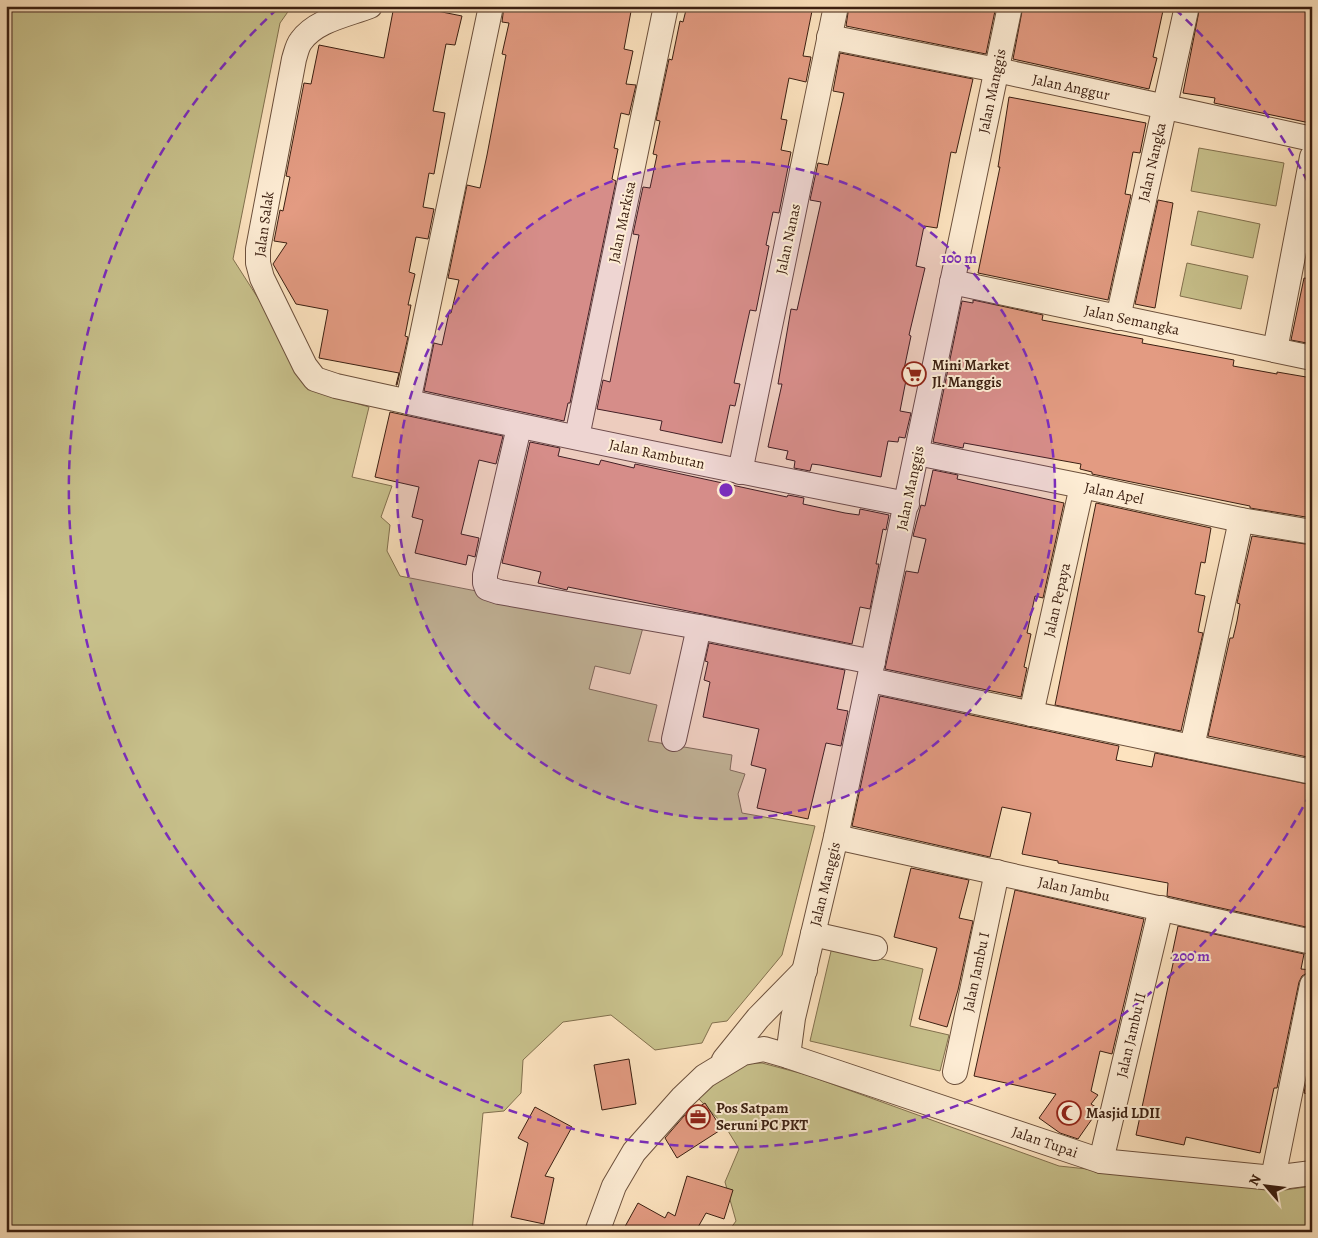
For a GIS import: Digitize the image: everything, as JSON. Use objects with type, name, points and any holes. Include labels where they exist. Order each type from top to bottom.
[{"type":"street","name":"Jalan Salak","points":[[370,6],[320,24],[308,33],[300,43],[294,59],[264,215],[258,249],[258,263],[262,278],[305,366],[314,379],[336,386],[408,402]]},
{"type":"street","points":[[408,402],[491,6]]},
{"type":"street","name":"Jalan Markisa","points":[[578,437],[666,6]]},
{"type":"street","name":"Jalan Nanas","points":[[740,472],[836,6]]},
{"type":"street","name":"Jalan Manggis","points":[[788,1056],[793,1018],[836,837],[1010,6]]},
{"type":"street","name":"Jalan Nangka","points":[[1118,318],[1187,6]]},
{"type":"street","name":"Jalan Anggur","points":[[829,37],[997,70],[1312,139]]},
{"type":"street","points":[[1275,350],[1312,157]]},
{"type":"street","name":"Jalan Semangka","points":[[952,282],[1312,358]]},
{"type":"street","name":"Jalan Rambutan","points":[[408,402],[740,472],[907,504]]},
{"type":"street","points":[[519,426],[485,575],[487,588],[499,592],[699,627],[1031,714],[1312,772]]},
{"type":"street","name":"Jalan Apel","points":[[917,453],[1241,520],[1312,532]]},
{"type":"street","name":"Jalan Pepaya","points":[[1031,714],[1082,486]]},
{"type":"street","points":[[1192,747],[1241,520]]},
{"type":"street","points":[[674,739],[699,627]]},
{"type":"street","name":"Jalan Jambu","points":[[836,837],[1312,942]]},
{"type":"street","name":"Jalan Jambu I","points":[[955,1072],[997,872]]},
{"type":"street","name":"Jalan Jambu II","points":[[1101,1161],[1160,908]]},
{"type":"street","points":[[813,934],[875,948]]},
{"type":"street","points":[[597,1232],[614,1186],[634,1152],[682,1098],[705,1076],[718,1067],[758,1018],[806,969]]},
{"type":"street","points":[[1273,1178],[1312,985]]},
{"type":"street","name":"Jalan Tupai","points":[[718,1067],[743,1053],[764,1049],[1101,1161],[1273,1178],[1312,1173]]},
{"type":"shaded area","points":[[6,6],[292,6],[280,23],[233,259],[318,392],[369,407],[352,477],[392,486],[381,517],[390,525],[387,551],[400,576],[644,624],[630,674],[595,666],[589,689],[657,705],[648,741],[732,755],[730,770],[745,774],[738,794],[742,813],[815,826],[782,955],[727,1021],[712,1023],[702,1043],[655,1050],[611,1015],[563,1022],[523,1060],[521,1093],[504,1111],[483,1113],[472,1232],[6,1232]]},
{"type":"shaded area","points":[[1199,148],[1284,163],[1276,206],[1191,191]]},
{"type":"shaded area","points":[[1198,211],[1260,224],[1253,258],[1191,245]]},
{"type":"shaded area","points":[[1187,263],[1248,276],[1241,309],[1180,296]]},
{"type":"shaded area","points":[[832,947],[923,969],[910,1026],[949,1035],[940,1071],[810,1041]]},
{"type":"shaded area","points":[[762,1063],[807,1075],[1059,1166],[1285,1190],[1312,1186],[1312,1232],[728,1232],[736,1221],[725,1182],[739,1149],[725,1126],[696,1096],[736,1064]]},
{"type":"building","points":[[394,6],[412,6],[462,16],[455,45],[446,44],[433,111],[445,113],[434,174],[429,173],[423,207],[434,209],[428,239],[416,237],[409,272],[415,274],[408,305],[411,305],[405,336],[408,337],[397,385],[399,373],[319,358],[328,310],[296,304],[273,264],[287,243],[274,241],[280,210],[283,211],[290,177],[286,176],[304,83],[311,84],[319,45],[384,58]]},
{"type":"building","points":[[504,6],[632,6],[624,49],[633,51],[626,84],[636,85],[629,115],[621,113],[614,148],[618,149],[612,179],[616,181],[570,403],[568,403],[564,421],[424,391],[434,343],[442,345],[459,280],[448,278],[467,185],[480,188],[487,155],[506,55],[502,54],[509,23],[502,22]]},
{"type":"building","points":[[687,6],[813,6],[803,56],[811,57],[806,82],[789,78],[781,119],[787,120],[781,150],[791,152],[779,213],[773,212],[766,245],[769,246],[756,311],[750,310],[734,383],[740,384],[735,406],[730,405],[722,443],[660,430],[662,421],[597,409],[603,380],[610,382],[639,235],[633,234],[643,187],[650,188],[657,155],[653,154],[660,121],[656,120],[669,59],[672,60],[680,21],[683,22]]},
{"type":"building","points":[[849,6],[996,6],[986,54],[846,26]]},
{"type":"building","points":[[1023,6],[1164,6],[1153,57],[1157,58],[1149,89],[1013,59]]},
{"type":"building","points":[[1200,6],[1312,6],[1312,110],[1310,123],[1214,103],[1215,98],[1183,93]]},
{"type":"building","points":[[840,53],[973,79],[956,153],[951,152],[937,228],[924,226],[916,266],[925,268],[909,335],[911,336],[903,374],[907,375],[900,411],[911,413],[905,438],[899,437],[898,442],[888,441],[881,477],[812,464],[810,471],[794,468],[795,461],[786,459],[788,451],[768,447],[782,384],[778,384],[791,309],[797,310],[821,202],[810,200],[818,163],[828,165],[844,93],[833,91]]},
{"type":"building","points":[[1009,97],[1146,123],[1140,153],[1133,152],[1125,194],[1131,195],[1108,300],[978,273],[1000,167],[998,167]]},
{"type":"building","points":[[1158,200],[1173,203],[1155,308],[1135,304]]},
{"type":"building","points":[[1304,278],[1312,279],[1312,344],[1291,340]]},
{"type":"building","points":[[973,300],[1043,315],[1042,320],[1143,339],[1142,343],[1234,360],[1233,366],[1312,378],[1312,518],[1250,508],[1250,506],[1092,474],[1092,472],[1080,469],[1081,464],[964,443],[963,448],[933,442],[962,301],[973,303]]},
{"type":"building","points":[[390,412],[503,436],[496,464],[479,460],[461,534],[479,538],[475,557],[468,555],[466,565],[415,553],[423,520],[412,517],[419,487],[375,477]]},
{"type":"building","points":[[530,442],[560,448],[558,456],[599,465],[601,460],[634,468],[635,464],[787,497],[788,495],[804,498],[803,504],[845,513],[859,515],[860,509],[889,515],[886,530],[883,529],[876,564],[879,564],[870,609],[860,607],[852,644],[568,587],[567,590],[538,583],[541,572],[502,563]]},
{"type":"building","points":[[933,470],[958,475],[957,479],[1064,503],[1043,598],[1035,596],[1027,633],[1031,634],[1024,667],[1027,668],[1021,697],[885,669],[906,571],[918,573],[926,539],[913,536],[921,505],[925,506]]},
{"type":"building","points":[[1096,503],[1211,528],[1205,563],[1201,562],[1195,594],[1205,596],[1198,632],[1203,633],[1181,731],[1055,705]]},
{"type":"building","points":[[1252,536],[1312,545],[1312,758],[1208,736],[1230,638],[1233,638],[1237,621],[1240,604],[1237,603]]},
{"type":"building","points":[[709,643],[845,670],[837,709],[848,711],[841,746],[826,743],[808,819],[757,808],[766,769],[751,765],[759,729],[703,717],[710,682],[704,680],[708,662],[705,661]]},
{"type":"building","points":[[880,696],[1119,746],[1116,760],[1152,767],[1155,753],[1312,785],[1312,896],[1306,927],[1167,896],[1168,883],[1058,863],[1058,861],[1022,854],[1031,813],[1002,807],[990,857],[852,826]]},
{"type":"building","points":[[911,868],[969,880],[959,918],[973,921],[958,990],[947,1027],[919,1019],[937,948],[894,937]]},
{"type":"building","points":[[1015,890],[1144,919],[1112,1054],[1100,1051],[1091,1091],[1098,1095],[1091,1104],[1099,1109],[1078,1139],[1060,1133],[1039,1118],[1056,1094],[974,1076]]},
{"type":"building","points":[[1178,926],[1304,954],[1301,969],[1312,970],[1302,976],[1299,982],[1277,1088],[1274,1088],[1260,1153],[1186,1137],[1184,1145],[1136,1135],[1174,959],[1171,959]]},
{"type":"building","points":[[1312,1056],[1312,1095],[1304,1093]]},
{"type":"building","points":[[629,1059],[636,1104],[602,1110],[594,1065]]},
{"type":"building","points":[[705,1103],[722,1129],[677,1158],[665,1138],[684,1116]]},
{"type":"building","points":[[535,1107],[572,1127],[545,1176],[554,1178],[544,1224],[511,1217],[528,1143],[518,1138]]},
{"type":"building","points":[[687,1176],[733,1190],[724,1219],[706,1213],[697,1229],[702,1232],[622,1232],[638,1203],[665,1218],[668,1212],[675,1216]]},
{"type":"place","name":"Mini Market Jl. Manggis","points":[[914,374]]},
{"type":"place","name":"Masjid LDII","points":[[1069,1113]]},
{"type":"place","name":"Pos Satpam Seruni PC PKT","points":[[698,1117]]}]
